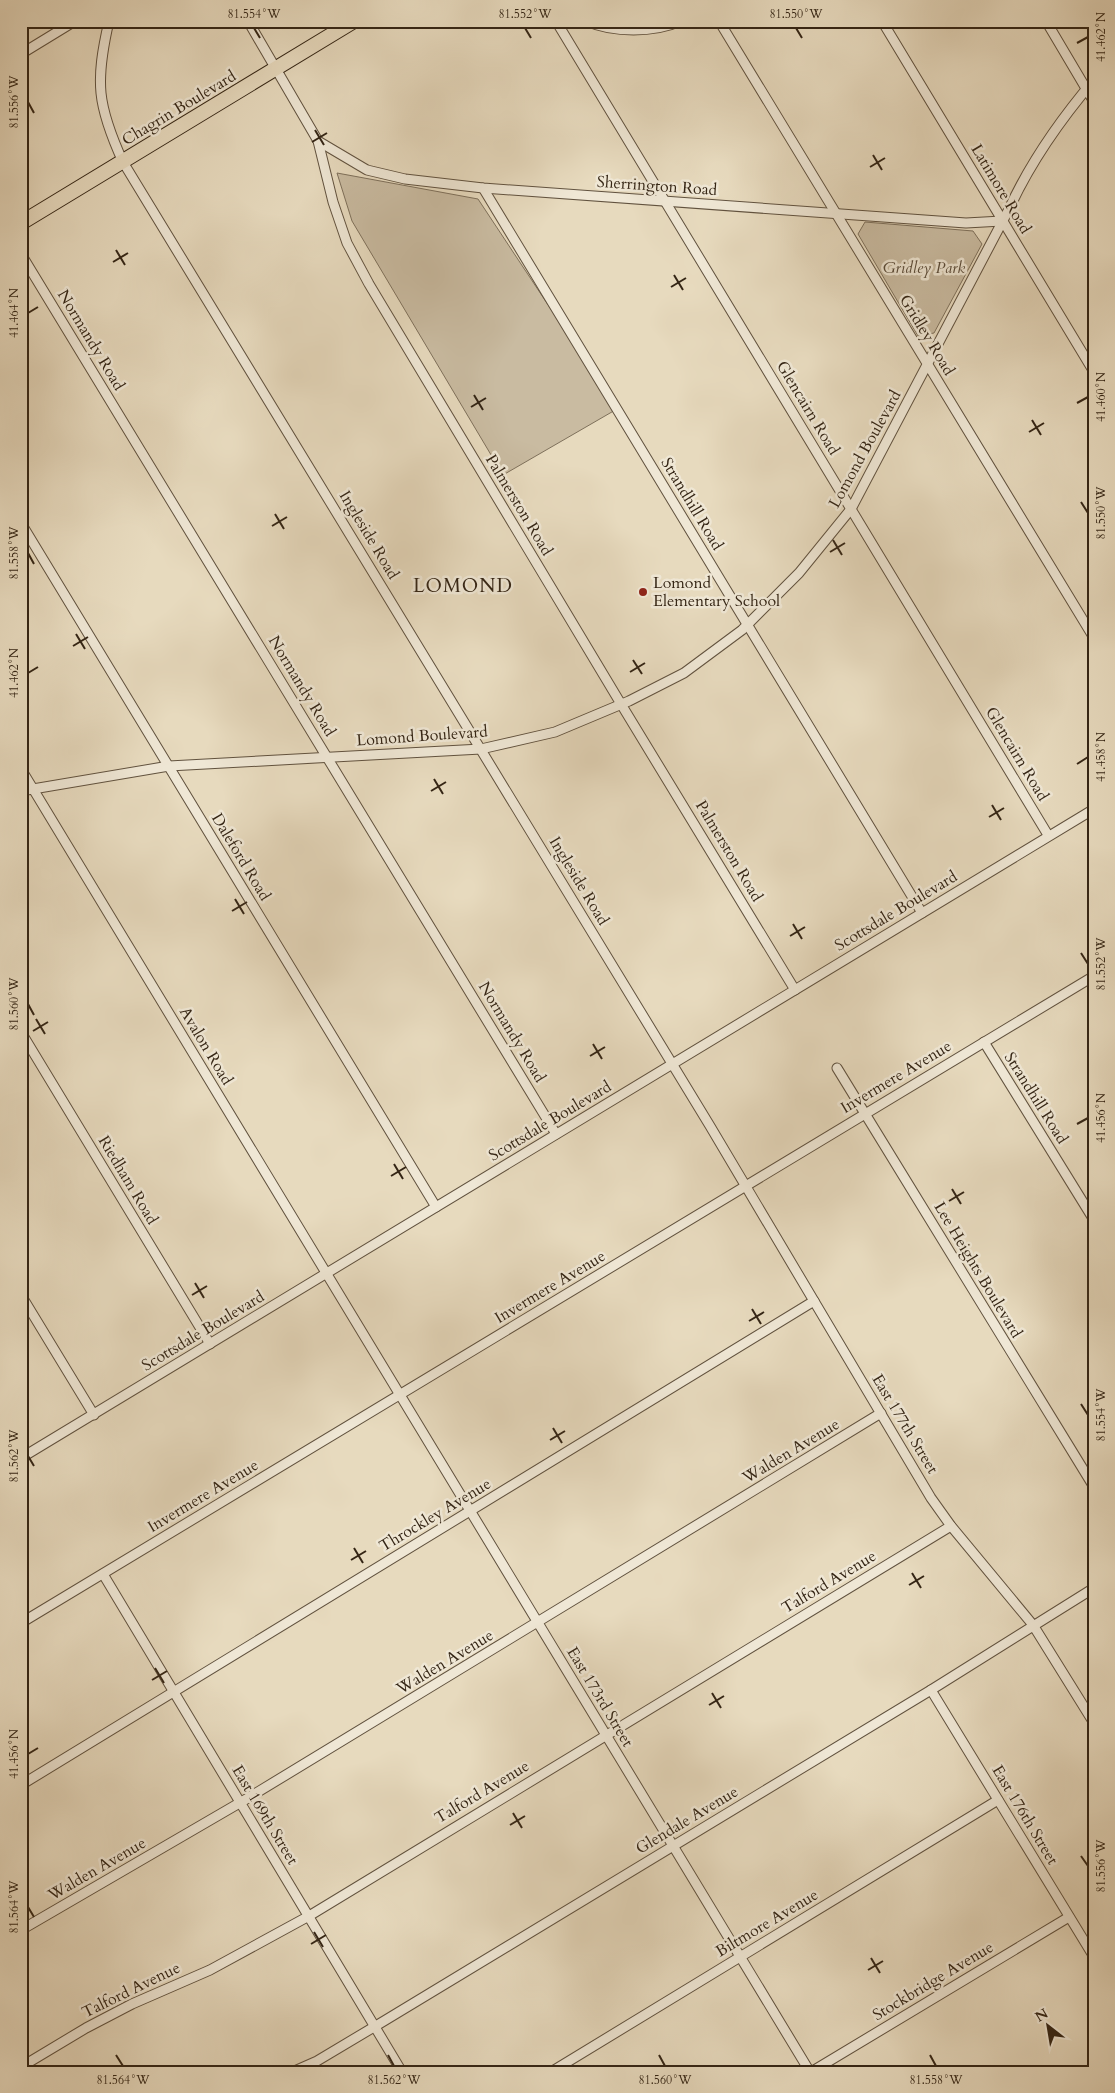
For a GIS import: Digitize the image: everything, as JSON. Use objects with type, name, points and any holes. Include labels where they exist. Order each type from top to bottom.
[{"type":"main road","name":"Chagrin Boulevard","points":[[21,223],[354,21]]},
{"type":"street","points":[[21,54],[75,21]]},
{"type":"street","name":"Ingleside Road","points":[[109,21],[101,59],[100,89],[102,110],[123,162],[710,1126]]},
{"type":"street","name":"Palmerston Road","points":[[248,21],[318,141],[333,202],[347,243],[369,284],[795,990]]},
{"type":"street","name":"Glencairn Road","points":[[556,21],[1048,836]]},
{"type":"street","points":[[586,21],[630,30],[672,25],[682,21]]},
{"type":"street","name":"Gridley Road","points":[[719,21],[1094,638]]},
{"type":"street","name":"Latimore Road","points":[[882,21],[1094,372]]},
{"type":"street","points":[[1046,21],[1094,102]]},
{"type":"street","name":"Lomond Boulevard","points":[[21,791],[169,766],[481,749],[555,732],[621,704],[684,672],[747,624],[799,573],[851,509],[928,365],[1024,177],[1044,145],[1094,80]]},
{"type":"street","name":"Sherrington Road","points":[[318,141],[367,170],[405,179],[484,188],[966,223],[1002,221]]},
{"type":"street","name":"Strandhill Road","points":[[484,188],[922,913]]},
{"type":"street","name":"Normandy Road","points":[[21,254],[556,1134]]},
{"type":"street","name":"Daleford Road","points":[[21,523],[436,1207]]},
{"type":"street","name":"Avalon Road","points":[[21,769],[364,1337]]},
{"type":"street","name":"Scottsdale Boulevard","points":[[21,1458],[1094,809]]},
{"type":"street","name":"Invermere Avenue","points":[[21,1623],[1094,976]]},
{"type":"street","name":"Riedham Road","points":[[21,1032],[210,1344]]},
{"type":"street","name":"Strandhill Road","points":[[984,1042],[1094,1220]]},
{"type":"street","name":"Lee Heights Boulevard","points":[[837,1068],[1094,1487]]},
{"type":"street","name":"East 177th Street","points":[[710,1126],[931,1498],[951,1526],[1033,1625],[1094,1723]]},
{"type":"street","points":[[21,1295],[94,1415]]},
{"type":"street","name":"Throckley Avenue","points":[[21,1785],[814,1301]]},
{"type":"street","name":"East 173rd Street","points":[[364,1337],[811,2072]]},
{"type":"street","name":"Walden Avenue","points":[[21,1930],[240,1803],[881,1413]]},
{"type":"street","name":"Talford Avenue","points":[[21,2067],[101,2020],[132,2004],[210,1970],[309,1916],[951,1526]]},
{"type":"street","name":"East 169th Street","points":[[103,1574],[402,2072]]},
{"type":"street","name":"Glendale Avenue","points":[[292,2072],[317,2061],[375,2027],[931,1690],[1094,1588]]},
{"type":"street","name":"East 176th Street","points":[[931,1690],[1094,1957]]},
{"type":"street","name":"Biltmore Avenue","points":[[551,2072],[998,1800]]},
{"type":"street","name":"Stockbridge Avenue","points":[[811,2072],[1069,1917]]},
{"type":"street","points":[[1086,2072],[1094,2067]]},
{"type":"green space","points":[[337,173],[478,199],[617,409],[503,475],[352,221]]},
{"type":"green space","name":"Gridley Park","points":[[865,222],[973,231],[982,244],[934,333],[918,336],[858,234]]},
{"type":"place","name":"Lomond Elementary School","points":[[643,592]]},
{"type":"district","name":"LOMOND","points":[[463,586]]}]
